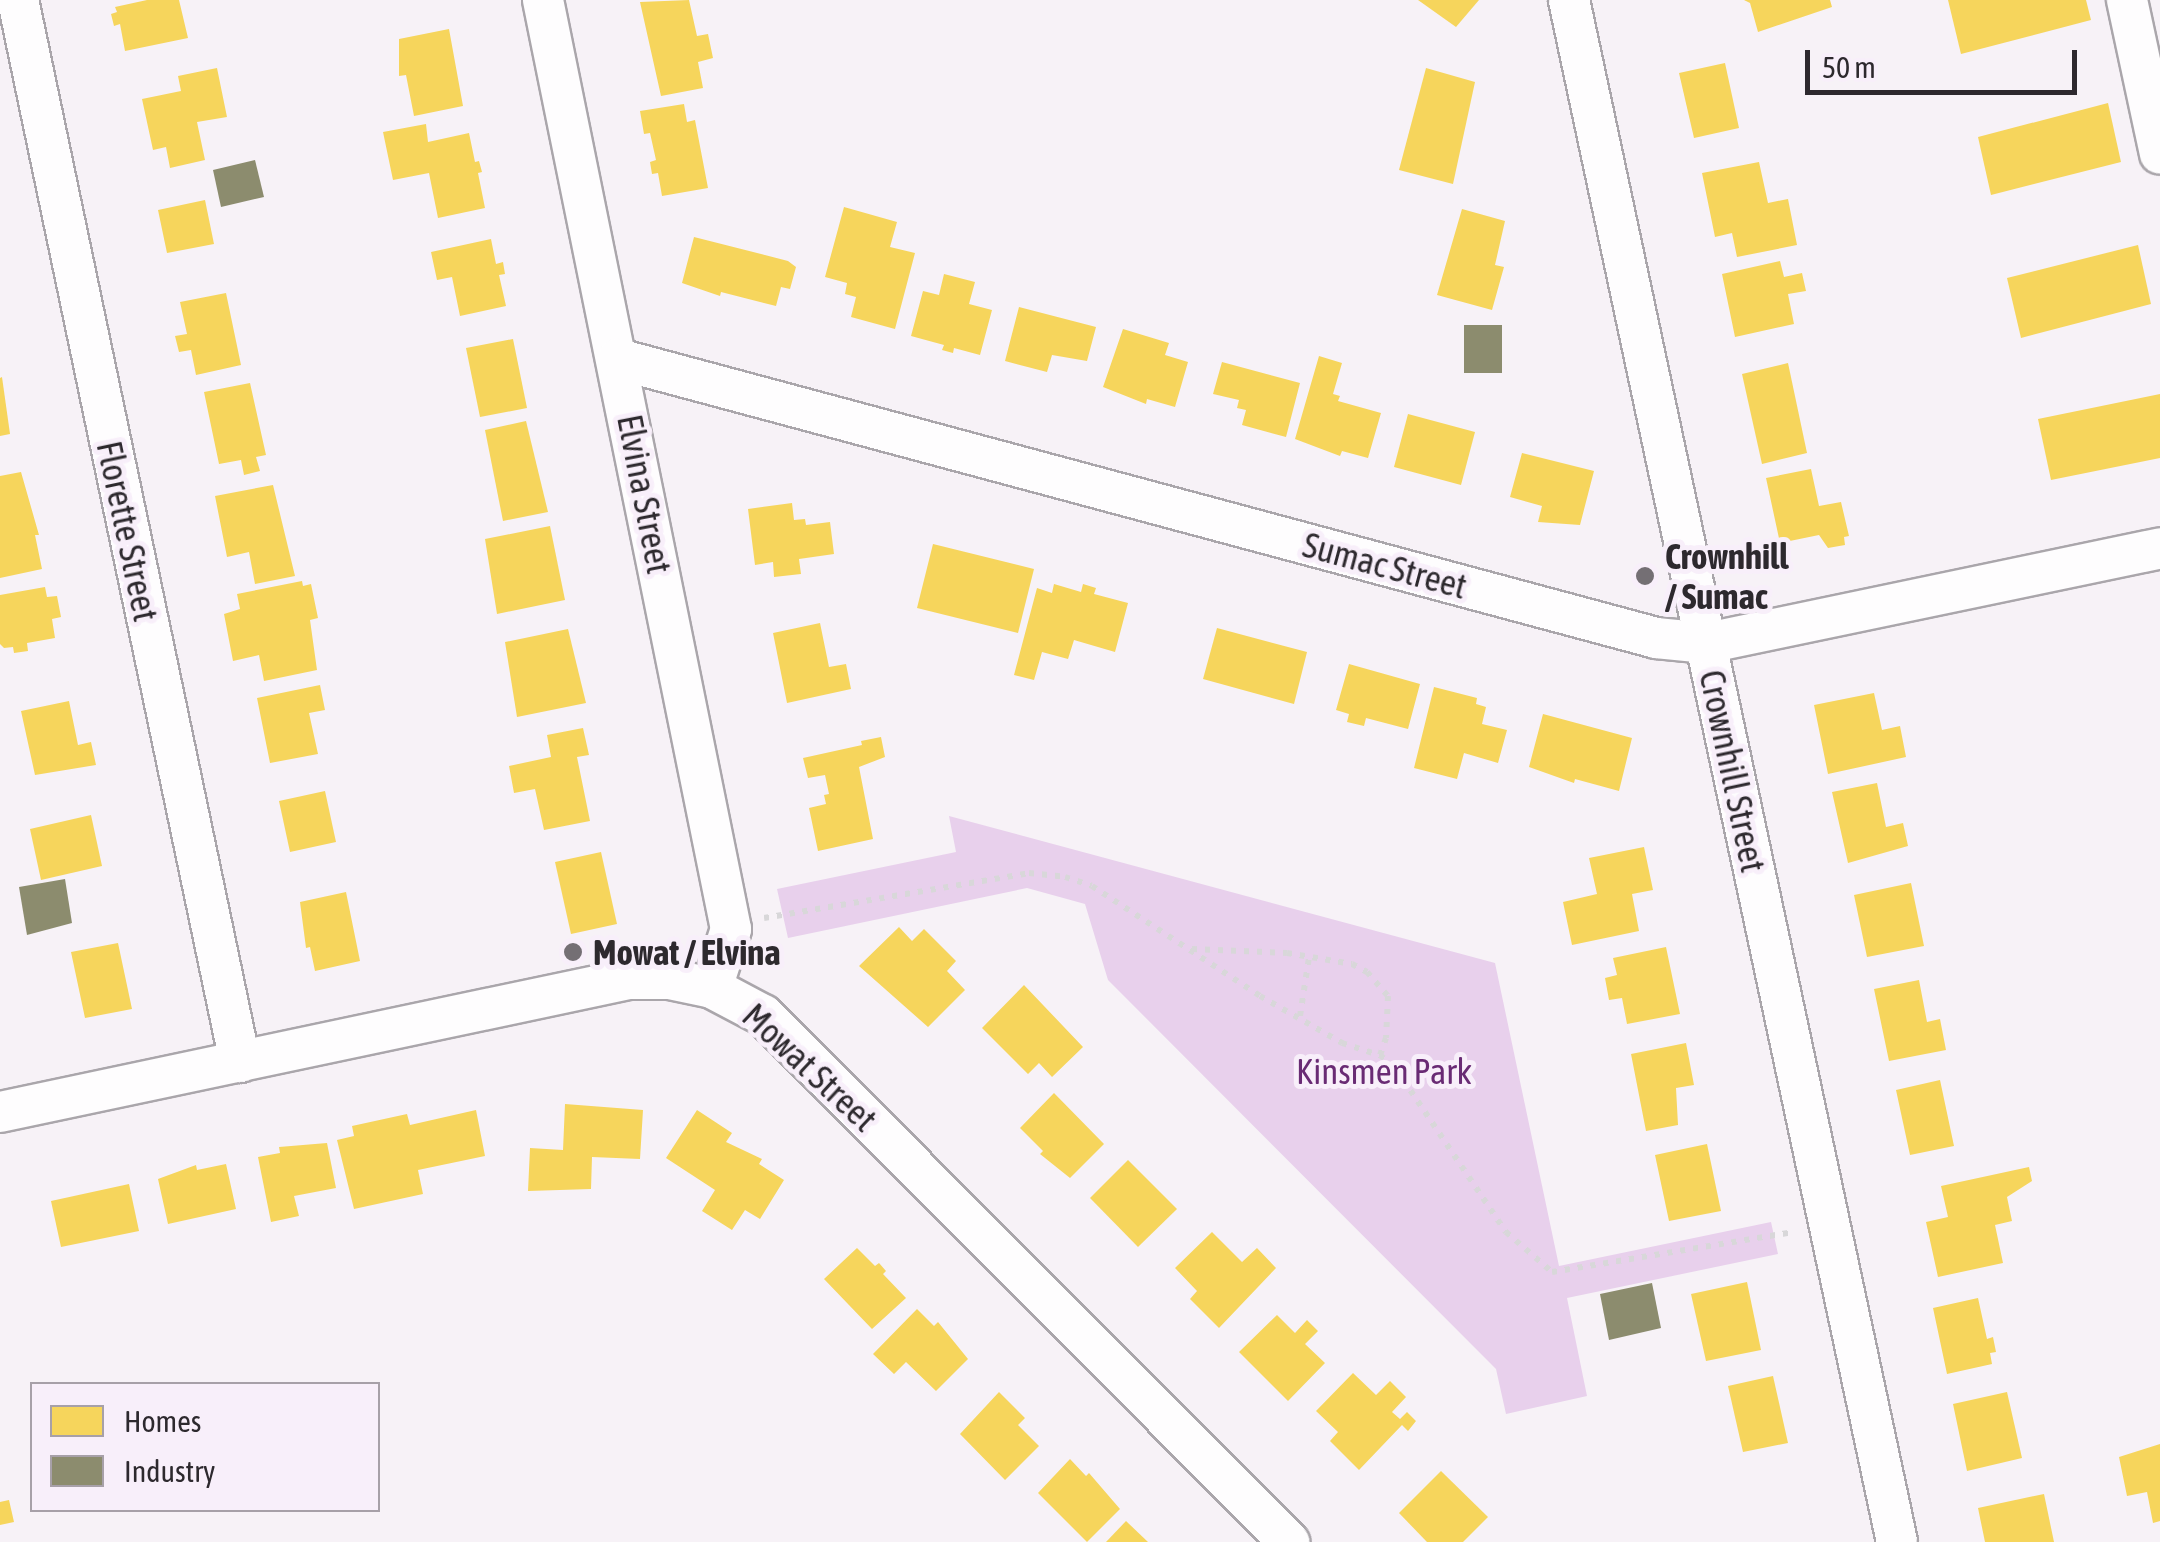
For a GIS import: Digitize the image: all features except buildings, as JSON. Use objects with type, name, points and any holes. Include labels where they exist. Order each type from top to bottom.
[{"type":"street","name":"Florette Street","points":[[18,0],[240,1062]]},
{"type":"street","name":"Elvina Street","points":[[543,0],[730,924],[712,988]]},
{"type":"street","name":"Crownhill Street","points":[[1569,0],[1897,1542]]},
{"type":"street","points":[[2126,0],[2160,154]]},
{"type":"street","name":"Sumac Street","points":[[618,359],[1656,638],[1706,643],[2160,548]]},
{"type":"street","name":"Mowat Street","points":[[0,1112],[629,979],[669,979],[712,988],[763,1014],[1288,1542]]},
{"type":"path","points":[[730,924],[1029,872],[1092,886],[1260,996],[1342,1043],[1380,1054],[1396,1070],[1506,1232],[1552,1272],[1829,1226]]},
{"type":"path","points":[[1191,949],[1309,957],[1352,964],[1367,972],[1388,996],[1386,1038],[1380,1054]]},
{"type":"path","points":[[1300,1016],[1309,957]]},
{"type":"green space","name":"Kinsmen Park","points":[[949,816],[1495,963],[1559,1266],[1771,1222],[1778,1254],[1567,1298],[1587,1396],[1506,1414],[1496,1369],[1108,980],[1085,904],[1027,888],[788,938],[777,889],[956,852]]},
{"type":"place","name":"Crownhill / Sumac","points":[[1645,576]]},
{"type":"place","name":"Mowat / Elvina","points":[[573,952]]}]
